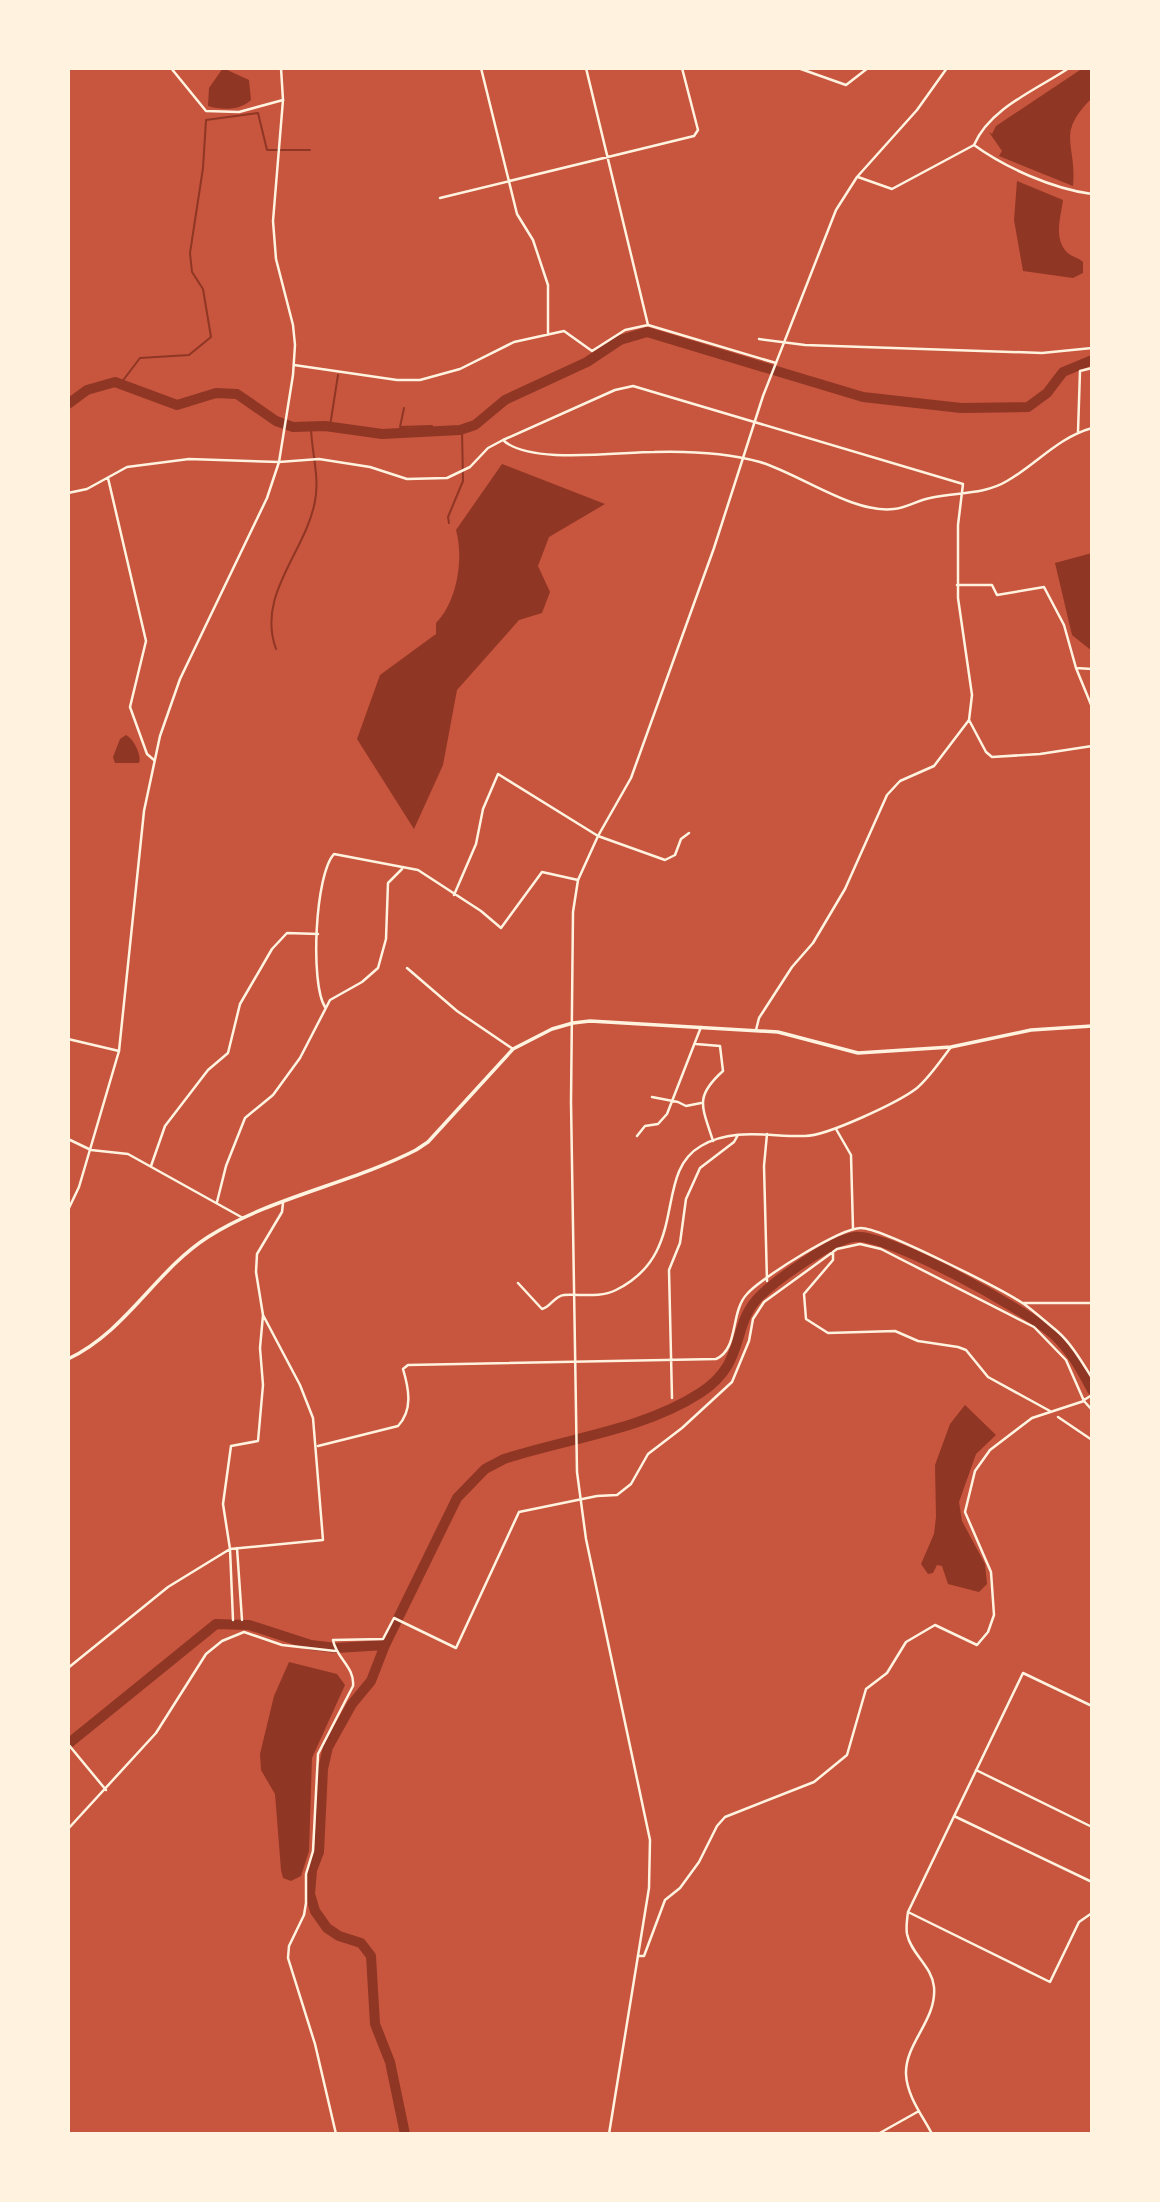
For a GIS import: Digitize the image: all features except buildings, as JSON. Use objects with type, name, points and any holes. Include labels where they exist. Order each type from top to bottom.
[{"type":"main road","points":[[68,1359],[94,1345],[116,1327],[194,1246],[243,1219],[416,1150],[428,1142],[513,1049],[552,1028],[590,1021],[756,1030],[778,1032],[858,1052],[951,1047],[1031,1030],[1092,1026]]},
{"type":"street","points":[[171,68],[206,111],[239,111],[283,100]]},
{"type":"street","points":[[68,1210],[91,1150],[119,1051],[142,825],[154,760],[180,679],[267,498],[279,462],[294,365],[293,325],[276,259],[273,221],[283,100],[281,68]]},
{"type":"street","points":[[481,68],[517,214],[533,240],[548,285],[548,334]]},
{"type":"street","points":[[586,68],[648,325]]},
{"type":"street","points":[[440,198],[696,135],[682,68]]},
{"type":"street","points":[[798,68],[846,85],[868,68]]},
{"type":"street","points":[[609,2134],[649,1888],[650,1840],[580,1501],[576,1442],[573,1023],[573,912],[578,880],[598,836],[632,778],[745,458],[755,420],[836,210],[857,177],[917,110],[947,68]]},
{"type":"street","points":[[857,177],[892,189],[974,145],[979,133],[996,114],[1069,68]]},
{"type":"street","points":[[974,145],[993,158],[1039,178],[1075,192],[1092,194]]},
{"type":"street","points":[[294,365],[397,380],[420,380],[460,369],[514,342],[548,334],[569,333],[592,351],[625,330],[648,325],[776,364]]},
{"type":"street","points":[[759,339],[1042,353],[1092,348]]},
{"type":"street","points":[[1077,432],[1080,371],[1092,368]]},
{"type":"street","points":[[68,493],[87,489],[127,467],[189,459],[279,462],[318,459],[370,467],[407,479],[447,478],[470,467],[488,448],[503,440],[615,390],[634,386],[755,420],[965,486],[958,525],[957,585],[972,695],[969,720],[934,766],[900,781],[887,795],[845,889],[813,943],[792,968],[760,1018],[756,1030]]},
{"type":"street","points":[[503,440],[510,445],[542,454],[675,452],[745,458],[875,508],[895,509],[933,497],[964,494],[1011,479],[1043,453],[1077,432],[1092,428]]},
{"type":"street","points":[[108,478],[146,641],[130,707],[147,754],[154,760]]},
{"type":"street","points":[[957,585],[992,584],[997,595],[1044,587],[1064,625],[1076,668],[1092,706]]},
{"type":"street","points":[[1076,668],[1092,669]]},
{"type":"street","points":[[969,720],[986,752],[992,757],[1040,754],[1092,746]]},
{"type":"street","points":[[454,895],[476,844],[482,808],[498,774],[598,836],[666,860],[675,855],[681,839],[689,832]]},
{"type":"street","points":[[325,1007],[317,985],[318,934],[323,884],[332,856],[341,854],[394,864],[402,869],[418,870],[487,915],[500,928],[542,872],[578,880]]},
{"type":"street","points":[[217,1202],[226,1166],[242,1122],[273,1095],[300,1058],[325,1007],[334,997],[362,982],[378,968],[386,939],[388,883],[402,869]]},
{"type":"street","points":[[151,1166],[165,1126],[208,1070],[228,1053],[238,1008],[272,949],[287,933],[318,934]]},
{"type":"street","points":[[407,968],[457,1011],[513,1049]]},
{"type":"street","points":[[637,1136],[645,1126],[654,1126],[663,1119],[673,1101],[701,1027]]},
{"type":"street","points":[[68,1040],[119,1051]]},
{"type":"street","points":[[695,1044],[720,1046],[723,1071],[708,1085],[701,1103],[713,1141]]},
{"type":"street","points":[[518,1283],[542,1309],[560,1296],[617,1290],[655,1258],[671,1210],[680,1165],[690,1154],[713,1141],[738,1135],[813,1136],[836,1129],[915,1089],[951,1047]]},
{"type":"street","points":[[652,1097],[686,1106],[701,1103]]},
{"type":"street","points":[[836,1129],[851,1155],[853,1229]]},
{"type":"street","points":[[767,1134],[764,1166],[767,1280]]},
{"type":"street","points":[[673,1398],[669,1270],[680,1243],[686,1199],[699,1168],[734,1142],[738,1135]]},
{"type":"street","points":[[68,1139],[91,1150],[128,1154],[175,1183],[217,1202],[243,1219]]},
{"type":"street","points":[[233,1620],[230,1549],[223,1496],[231,1446],[254,1443],[258,1438],[263,1385],[260,1348],[263,1315],[256,1260],[260,1246],[282,1212],[283,1203]]},
{"type":"street","points":[[318,1446],[398,1426],[408,1412],[404,1369],[408,1365],[710,1360],[724,1354],[744,1297],[824,1240],[853,1229],[884,1234],[1022,1303],[1060,1333],[1092,1378]]},
{"type":"street","points":[[335,2134],[314,2044],[288,1958],[289,1945],[304,1915],[306,1903],[306,1874],[313,1851],[318,1754],[353,1686],[351,1671],[335,1651],[333,1641],[383,1639],[394,1618],[456,1648],[519,1512],[597,1496],[617,1495],[631,1484],[648,1454],[682,1429],[732,1382],[761,1305],[833,1252],[853,1244],[873,1246],[1014,1315],[1057,1348],[1072,1368],[1092,1410]]},
{"type":"street","points":[[833,1252],[833,1260],[804,1294],[806,1319],[818,1329],[842,1334],[895,1331],[918,1341],[958,1347],[966,1350],[988,1377],[1051,1413]]},
{"type":"street","points":[[1022,1303],[1092,1303]]},
{"type":"street","points":[[68,1668],[168,1587],[230,1549],[323,1541],[318,1446],[309,1404],[263,1315]]},
{"type":"street","points":[[637,1956],[644,1956],[665,1899],[680,1888],[699,1862],[717,1826],[726,1817],[814,1782],[847,1755],[864,1693],[887,1674],[906,1642],[935,1625],[977,1645],[988,1632],[994,1615],[991,1572],[967,1521],[967,1495],[975,1471],[986,1454],[1032,1418],[1085,1400],[1092,1395]]},
{"type":"street","points":[[1058,1417],[1092,1440]]},
{"type":"street","points":[[237,1548],[242,1620]]},
{"type":"street","points":[[68,1829],[156,1733],[206,1654],[222,1640],[244,1632],[282,1645],[335,1651]]},
{"type":"street","points":[[932,2134],[919,2111],[906,2074],[909,2057],[933,2006],[934,1983],[907,1934],[908,1912],[1023,1673],[1092,1706]]},
{"type":"street","points":[[69,1745],[106,1790]]},
{"type":"street","points":[[976,1770],[1092,1827]]},
{"type":"street","points":[[954,1816],[1092,1882]]},
{"type":"street","points":[[908,1912],[1050,1982],[1079,1922],[1092,1913]]},
{"type":"street","points":[[878,2134],[919,2111]]},
{"type":"shaded area","points":[[223,68],[249,80],[251,100],[247,104],[230,109],[208,106],[209,88]]},
{"type":"shaded area","points":[[1083,68],[1092,68],[1092,98],[1074,121],[1071,131],[1073,186],[999,156],[1002,151],[989,132],[992,134],[996,126]]},
{"type":"shaded area","points":[[1017,181],[1063,200],[1060,239],[1067,252],[1083,262],[1083,273],[1073,278],[1023,271],[1014,220]]},
{"type":"shaded area","points":[[502,464],[605,504],[549,537],[538,566],[550,592],[542,613],[519,620],[457,690],[443,765],[414,829],[357,739],[380,675],[436,634],[436,623],[449,604],[457,580],[459,554],[456,530]]},
{"type":"shaded area","points":[[1092,553],[1092,651],[1072,635],[1055,563]]},
{"type":"shaded area","points":[[126,735],[137,748],[139,763],[115,763],[113,757],[120,739]]},
{"type":"shaded area","points":[[965,1405],[996,1435],[976,1454],[959,1502],[962,1521],[985,1564],[987,1584],[979,1592],[948,1584],[942,1566],[937,1565],[933,1573],[928,1574],[921,1564],[934,1534],[935,1465],[950,1424]]},
{"type":"shaded area","points":[[289,1662],[337,1674],[345,1685],[312,1758],[309,1851],[301,1876],[291,1881],[283,1878],[281,1870],[275,1794],[261,1770],[260,1754],[274,1696]]},
{"type":"waterway","points":[[121,383],[140,358],[189,355],[211,337],[203,289],[192,272],[190,253],[203,168],[206,120],[258,113],[267,150],[310,150]]},
{"type":"waterway","points":[[68,404],[87,390],[115,382],[177,405],[216,393],[237,394],[276,421],[293,427],[325,426],[382,434],[460,430],[475,425],[505,400],[587,362],[620,340],[647,332],[863,397],[961,408],[1028,407],[1047,393],[1063,372],[1092,360]]},
{"type":"waterway","points":[[330,426],[338,375]]},
{"type":"waterway","points":[[404,408],[400,427],[432,426],[432,432]]},
{"type":"waterway","points":[[276,649],[272,610],[277,591],[310,520],[315,501],[311,426]]},
{"type":"waterway","points":[[449,523],[448,517],[463,481],[462,430]]},
{"type":"waterway","points":[[405,2134],[390,2062],[375,2024],[371,1956],[361,1943],[339,1936],[327,1928],[315,1911],[310,1894],[312,1870],[319,1852],[323,1769],[328,1747],[352,1704],[371,1681],[385,1645],[457,1498],[485,1469],[504,1459],[630,1425],[678,1406],[700,1393],[725,1369],[745,1319],[760,1296],[778,1280],[819,1253],[854,1237],[871,1239],[924,1259],[986,1291],[1037,1322],[1065,1346],[1092,1390]]},
{"type":"waterway","points":[[68,1744],[216,1624],[249,1625],[311,1645],[336,1648],[385,1645]]}]
